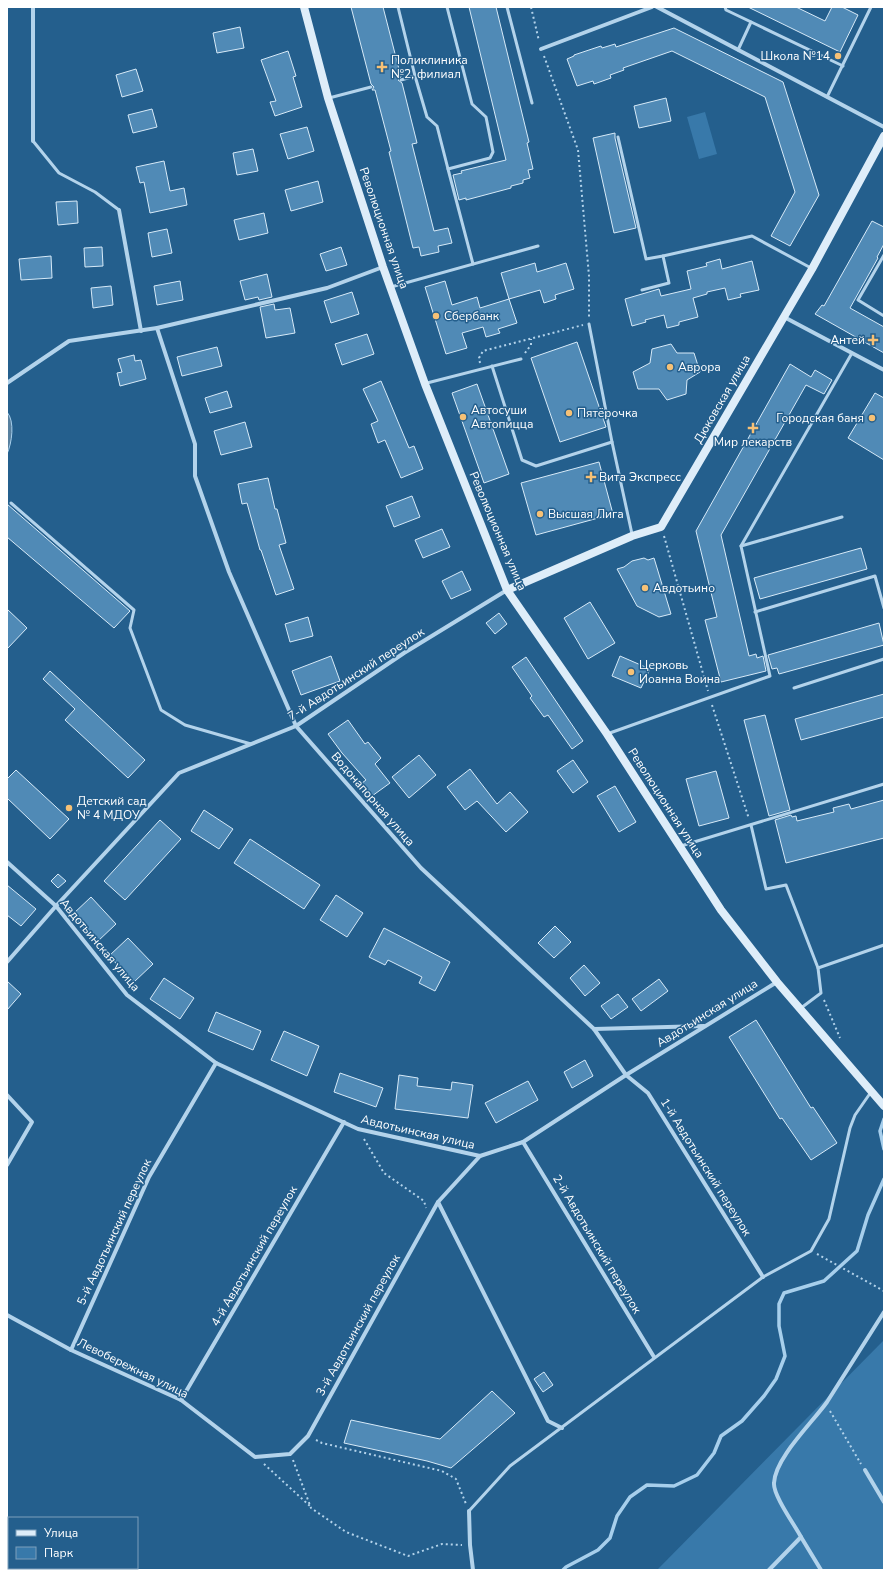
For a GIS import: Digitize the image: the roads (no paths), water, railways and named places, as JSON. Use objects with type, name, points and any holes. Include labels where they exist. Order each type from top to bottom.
[{"type":"main road","name":"Революционная улица","points":[[304,7],[328,98],[383,266],[425,384],[507,590],[607,734],[721,910],[777,982],[884,1106]]},
{"type":"main road","name":"Дюковская улица","points":[[632,536],[661,527],[812,269],[884,136]]},
{"type":"main road","points":[[507,590],[632,536]]},
{"type":"street","points":[[32,141],[33,7]]},
{"type":"street","points":[[541,49],[652,7]]},
{"type":"street","points":[[657,7],[884,127]]},
{"type":"street","points":[[119,210],[141,331]]},
{"type":"street","points":[[7,383],[69,341],[157,328],[327,288],[383,266]]},
{"type":"street","points":[[784,317],[884,370]]},
{"type":"street","name":"Водонапорная улица","points":[[157,328],[195,444],[195,476],[229,572],[296,726],[421,868],[594,1029],[626,1075]]},
{"type":"street","name":"7-й Авдотьинский переулок","points":[[7,962],[56,906],[179,773],[296,726],[404,653],[507,590]]},
{"type":"street","name":"Авдотьинская улица","points":[[7,862],[56,906],[127,996],[216,1063],[358,1129],[480,1156],[523,1142],[626,1075],[777,982]]},
{"type":"street","points":[[594,1029],[705,1026]]},
{"type":"street","name":"5-й Авдотьинский переулок","points":[[71,1350],[149,1177],[216,1063]]},
{"type":"street","name":"1-й Авдотьинский переулок","points":[[626,1075],[648,1093],[763,1277]]},
{"type":"street","points":[[7,1095],[32,1122],[7,1166]]},
{"type":"street","name":"4-й Авдотьинский переулок","points":[[181,1400],[344,1122]]},
{"type":"street","name":"2-й Авдотьинский переулок","points":[[523,1142],[654,1357]]},
{"type":"street","name":"3-й Авдотьинский переулок","points":[[290,1454],[308,1436],[430,1219],[438,1202],[480,1156]]},
{"type":"street","points":[[438,1202],[548,1421],[562,1428]]},
{"type":"street","points":[[821,1570],[775,1492],[774,1482],[777,1469],[783,1458],[826,1403],[884,1312]]},
{"type":"street","name":"Левобережная улица","points":[[7,1316],[71,1350],[181,1400],[255,1457],[290,1454]]},
{"type":"street","points":[[865,1470],[884,1502]]},
{"type":"street","points":[[469,1511],[470,1545],[473,1570]]},
{"type":"street","points":[[769,1570],[801,1536]]},
{"type":"lane","points":[[398,7],[427,117],[437,126],[473,264]]},
{"type":"lane","points":[[447,7],[472,104],[486,117],[493,152],[490,158],[448,169]]},
{"type":"lane","points":[[507,7],[532,103]]},
{"type":"lane","points":[[725,7],[726,10],[842,66]]},
{"type":"lane","points":[[828,97],[871,7]]},
{"type":"lane","points":[[738,50],[751,22]]},
{"type":"lane","points":[[401,80],[415,76]]},
{"type":"lane","points":[[328,98],[372,87]]},
{"type":"lane","points":[[618,137],[646,259],[752,236],[812,269]]},
{"type":"lane","points":[[32,141],[59,173],[95,192],[119,210]]},
{"type":"lane","points":[[391,287],[538,246]]},
{"type":"lane","points":[[642,290],[669,283],[663,256]]},
{"type":"lane","points":[[884,256],[858,300],[884,316]]},
{"type":"lane","points":[[589,324],[632,536]]},
{"type":"lane","points":[[607,734],[770,676],[741,546],[852,353]]},
{"type":"lane","points":[[425,384],[521,359]]},
{"type":"lane","points":[[492,366],[522,460],[536,466],[612,442]]},
{"type":"lane","points":[[11,503],[134,610],[130,628],[161,710],[185,725],[253,744]]},
{"type":"lane","points":[[741,546],[842,517]]},
{"type":"lane","points":[[755,612],[875,576],[884,608]]},
{"type":"lane","points":[[794,688],[884,659]]},
{"type":"lane","points":[[680,846],[884,784]]},
{"type":"lane","points":[[751,825],[766,889],[786,886],[818,968],[821,993],[800,1009]]},
{"type":"lane","points":[[818,968],[884,945]]},
{"type":"lane","points":[[469,1511],[510,1466],[763,1277],[811,1251],[829,1219],[850,1128],[855,1115],[871,1092]]},
{"type":"waterway","points":[[884,1119],[880,1131],[884,1149]]},
{"type":"waterway","points":[[563,1570],[598,1550],[610,1538],[617,1516],[630,1497],[647,1485],[674,1486],[697,1475],[714,1453],[721,1436],[742,1421],[764,1396],[776,1379],[785,1356],[779,1326],[779,1304],[784,1293],[824,1281],[857,1251],[868,1215],[884,1179]]},
{"type":"place","name":"Школа №14","points":[[838,56]]},
{"type":"place","name":"Поликлиника №2, филиал","points":[[382,67]]},
{"type":"place","name":"Сбербанк","points":[[436,316]]},
{"type":"place","name":"Антей","points":[[873,340]]},
{"type":"place","name":"Аврора","points":[[670,367]]},
{"type":"place","name":"Пятёрочка","points":[[569,413]]},
{"type":"place","name":"Автосуши Автопицца","points":[[463,417]]},
{"type":"place","name":"Городская баня","points":[[872,418]]},
{"type":"place","name":"Мир лекарств","points":[[753,428]]},
{"type":"place","name":"Вита Экспресс","points":[[591,477]]},
{"type":"place","name":"Высшая Лига","points":[[540,514]]},
{"type":"place","name":"Авдотьино","points":[[645,588]]},
{"type":"place","name":"Церковь Иоанна Воина","points":[[631,672]]},
{"type":"place","name":"Детский сад № 4 МДОУ","points":[[69,808]]}]
